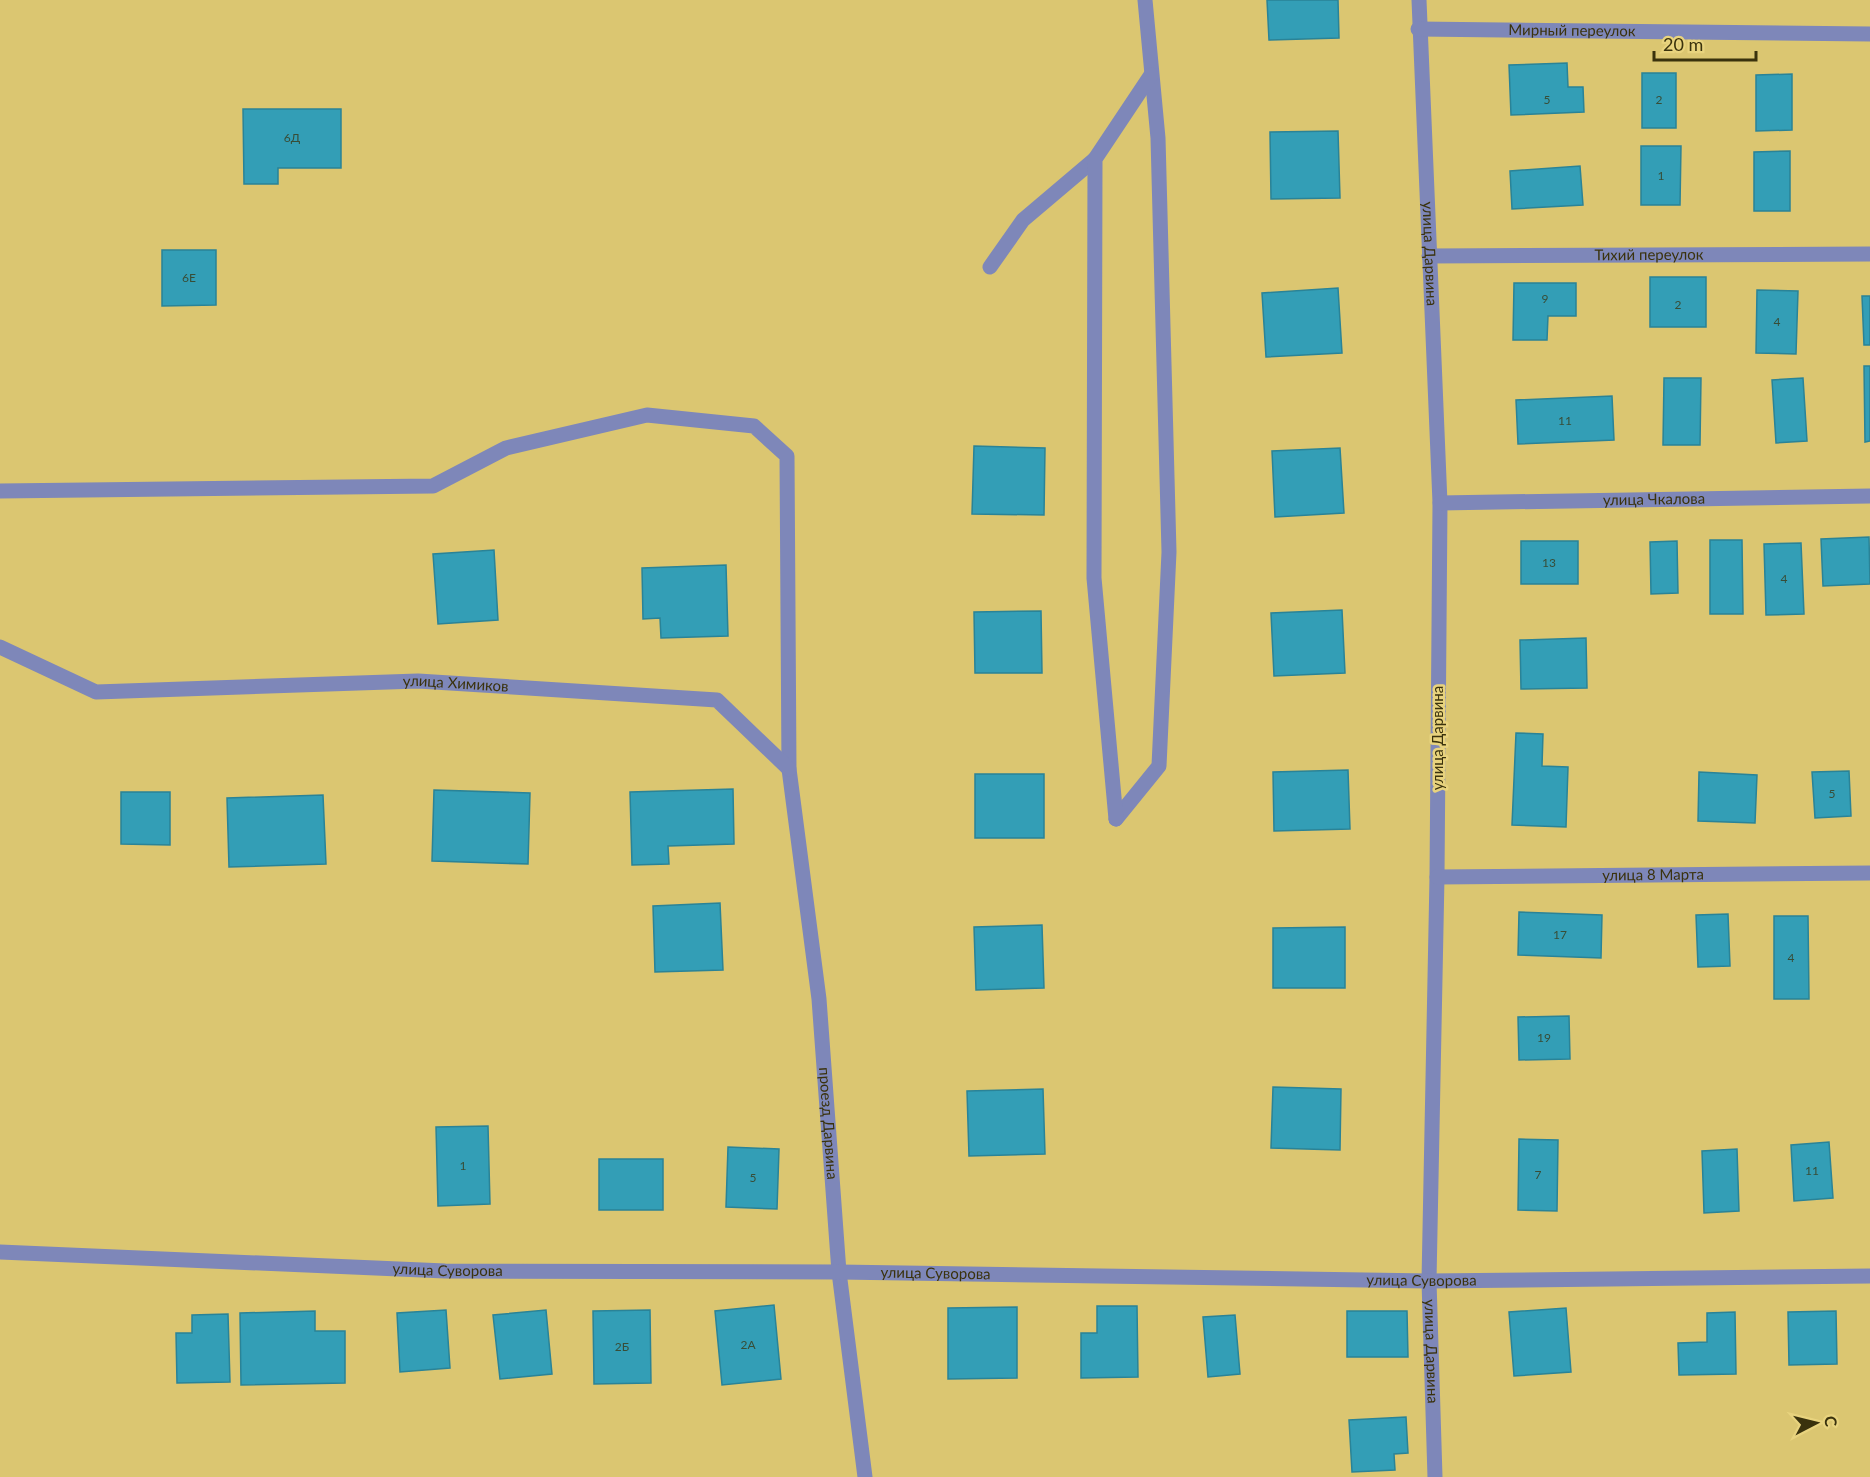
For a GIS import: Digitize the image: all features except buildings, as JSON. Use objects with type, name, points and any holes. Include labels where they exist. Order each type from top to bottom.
[{"type":"street","points":[[1095,159],[1094,578],[1116,819],[1159,766],[1168,552],[1158,138],[1145,0]]},
{"type":"street","name":"улица Дарвина","points":[[1419,0],[1418,28],[1440,502],[1437,877],[1429,1281],[1435,1477]]},
{"type":"street","name":"Мирный переулок","points":[[1418,28],[1870,34]]},
{"type":"street","points":[[990,267],[1023,220],[1095,159],[1151,75]]},
{"type":"street","name":"Тихий переулок","points":[[1429,256],[1870,254]]},
{"type":"street","name":"проезд Дарвина","points":[[0,491],[433,486],[506,448],[647,415],[754,426],[787,456],[789,769],[819,999],[839,1272],[865,1477]]},
{"type":"street","name":"улица Чкалова","points":[[1440,502],[1870,496]]},
{"type":"street","name":"улица Химиков","points":[[0,647],[96,692],[418,681],[717,700],[789,769]]},
{"type":"street","name":"улица 8 Марта","points":[[1437,877],[1870,873]]},
{"type":"street","name":"улица Суворова","points":[[0,1252],[445,1271],[839,1272],[1429,1281],[1870,1276]]}]
